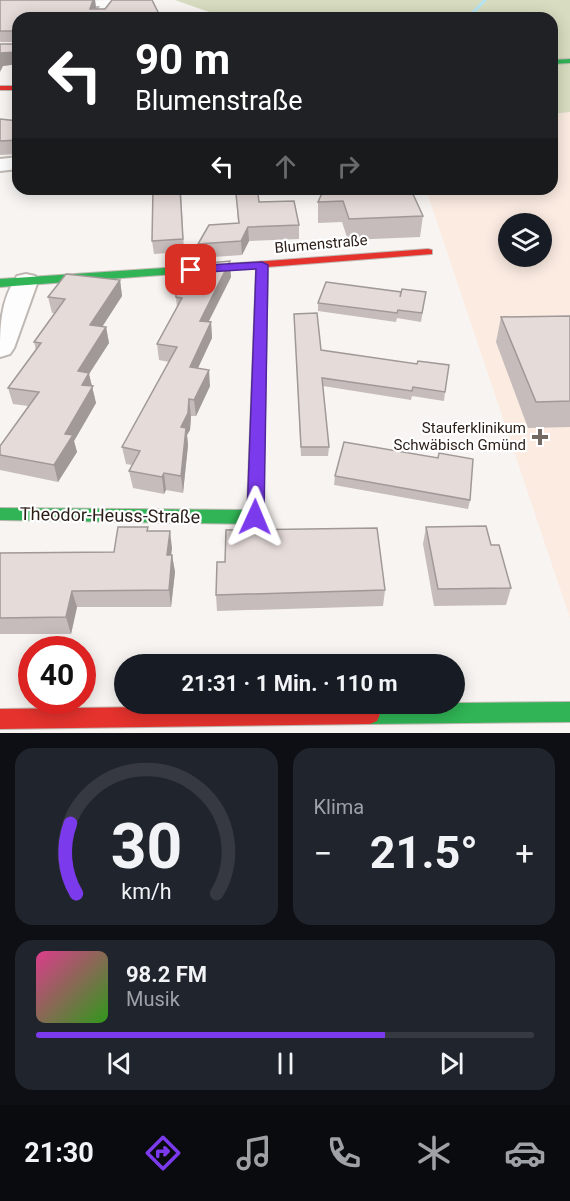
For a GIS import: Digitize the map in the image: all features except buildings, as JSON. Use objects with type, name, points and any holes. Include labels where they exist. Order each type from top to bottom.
[{"type":"street","points":[[0,5],[109,2],[103,12]]},
{"type":"street","name":"Blumenstraße","points":[[13,282],[428,252]]},
{"type":"street","name":"Theodor-Heuss-Straße","points":[[0,514],[255,517],[262,265]]},
{"type":"street","points":[[0,348],[13,282]]},
{"type":"street","points":[[21,723],[475,723],[570,712]]},
{"type":"shaded area","name":"Stauferklinikum Schwäbisch Gmünd","points":[[570,112],[570,618],[428,195],[558,195],[558,113]]},
{"type":"green space","points":[[175,0],[570,0],[570,112],[558,113],[558,12],[209,12]]},
{"type":"waterway","points":[[474,12],[485,0]]},
{"type":"traffic: fast","points":[[558,62],[570,61]]},
{"type":"traffic: fast","points":[[0,283],[254,265]]},
{"type":"traffic: fast","points":[[0,514],[255,517],[262,265]]},
{"type":"traffic: fast","points":[[465,713],[570,712]]},
{"type":"traffic: jam","points":[[0,88],[12,88]]},
{"type":"traffic: jam","points":[[254,265],[428,252]]},
{"type":"traffic: jam","points":[[0,719],[370,714]]},
{"type":"place","name":"Stauferklinikum Schwäbisch Gmünd","points":[[540,437]]},
{"type":"route","points":[[191,270],[262,265],[255,517]]}]
